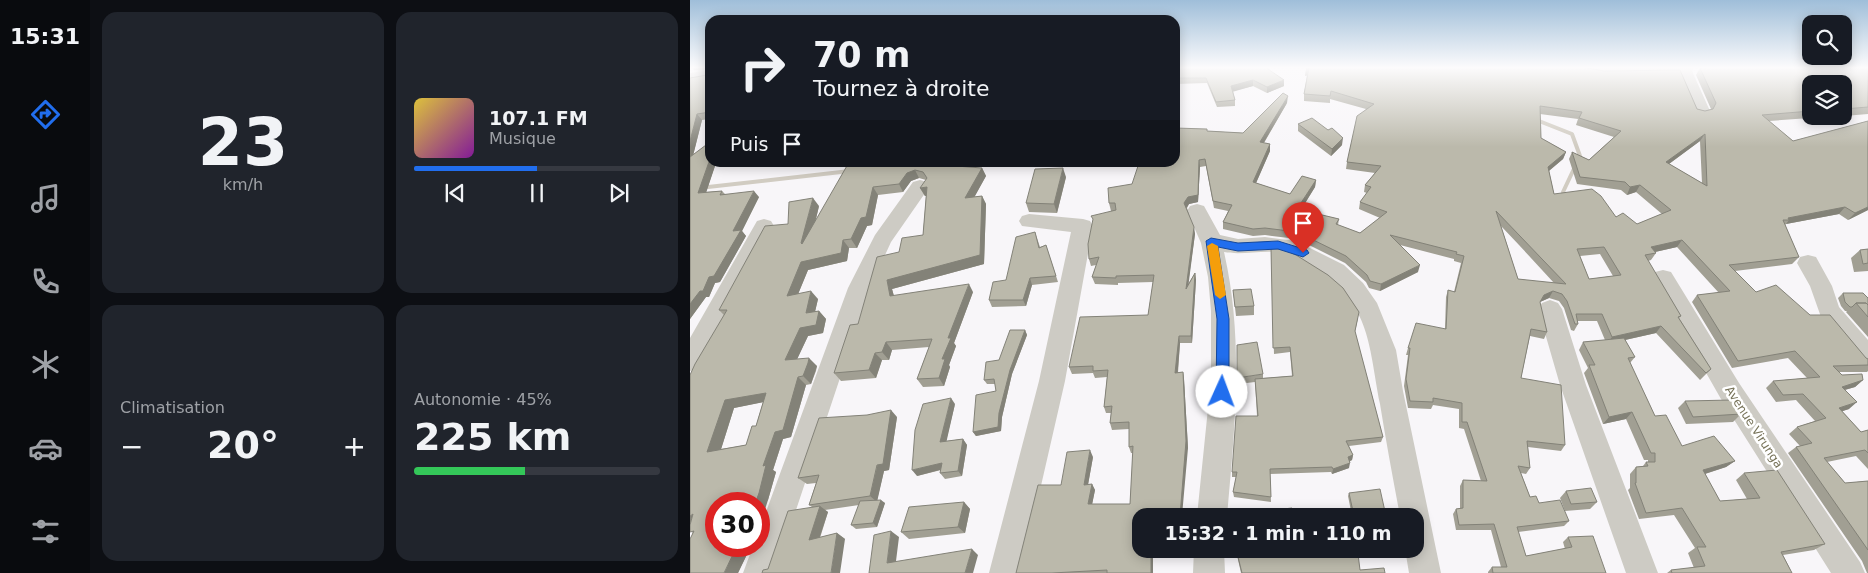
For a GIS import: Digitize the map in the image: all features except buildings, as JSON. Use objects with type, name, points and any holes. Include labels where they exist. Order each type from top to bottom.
[{"type":"street","points":[[1694,94],[1701,111]]},
{"type":"street","points":[[759,573],[859,288],[882,240],[920,186]]},
{"type":"street","points":[[1197,211],[1211,241],[1223,319],[1224,364],[1213,508]]},
{"type":"street","points":[[1005,573],[1052,381],[1083,226],[1029,221]]},
{"type":"street","points":[[690,361],[764,226]]},
{"type":"street","points":[[1211,241],[1238,247],[1288,246],[1336,271],[1356,289],[1369,309],[1384,350],[1414,508]]},
{"type":"street","points":[[1808,263],[1821,286],[1829,311],[1868,357]]},
{"type":"street","name":"Avenue Virunga","points":[[1663,278],[1730,390],[1849,573]]},
{"type":"street","points":[[1550,309],[1573,385],[1642,573]]},
{"type":"street","points":[[1209,558],[1209,573]]},
{"type":"street","points":[[1422,558],[1425,573]]},
{"type":"waterway","points":[[1534,119],[1572,134],[1580,156],[1563,192],[1568,198]]},
{"type":"waterway","points":[[690,189],[850,171]]},
{"type":"slow traffic","points":[[1212,246],[1220,295]]},
{"type":"route","points":[[1222,392],[1224,372],[1223,319],[1219,282],[1211,241],[1238,247],[1288,246],[1303,253]]}]
